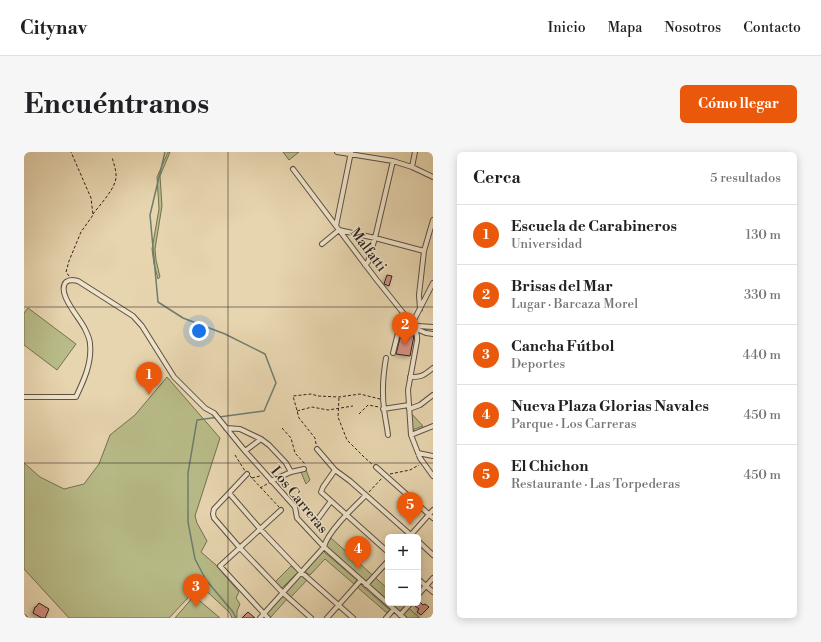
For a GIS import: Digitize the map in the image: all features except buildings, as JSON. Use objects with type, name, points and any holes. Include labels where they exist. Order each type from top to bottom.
[{"type":"street","points":[[337,152],[351,153],[393,162],[412,167],[433,177]]},
{"type":"street","points":[[412,167],[415,152]]},
{"type":"street","points":[[322,244],[338,228],[351,153]]},
{"type":"street","points":[[365,265],[368,262],[375,238],[393,162]]},
{"type":"street","name":"Malfatti","points":[[293,169],[413,326]]},
{"type":"street","points":[[420,309],[419,295],[424,251],[433,220]]},
{"type":"street","points":[[338,228],[424,251]]},
{"type":"street","points":[[24,397],[76,397],[87,372],[91,357],[90,342],[85,328],[66,298],[64,290],[67,281],[71,280]]},
{"type":"street","name":"Los Carreras","points":[[71,280],[78,282],[133,316],[142,326],[172,374],[205,408],[214,413],[271,482],[295,507],[297,518],[324,547],[402,617]]},
{"type":"street","points":[[433,283],[413,326],[417,338],[407,394],[411,435],[423,463],[433,476]]},
{"type":"street","points":[[394,353],[398,332],[406,317]]},
{"type":"street","points":[[413,326],[433,328]]},
{"type":"street","points":[[413,326],[426,333],[433,334]]},
{"type":"street","points":[[386,358],[384,371],[383,408],[388,435]]},
{"type":"street","points":[[410,377],[420,377],[433,368]]},
{"type":"street","points":[[383,408],[420,405],[433,394]]},
{"type":"street","points":[[411,435],[433,426]]},
{"type":"street","points":[[226,428],[240,429],[261,439],[269,445],[286,463],[291,472]]},
{"type":"street","points":[[245,451],[261,439]]},
{"type":"street","points":[[318,449],[335,470],[350,481],[409,534]]},
{"type":"street","points":[[418,453],[433,456]]},
{"type":"street","points":[[376,467],[433,518]]},
{"type":"street","points":[[271,482],[291,472],[304,469]]},
{"type":"street","points":[[335,470],[321,492],[385,549]]},
{"type":"street","points":[[247,474],[214,509],[214,518],[282,593],[311,618]]},
{"type":"street","points":[[229,493],[261,530],[301,572],[353,618]]},
{"type":"street","points":[[262,616],[324,547],[325,542],[346,515],[366,495]]},
{"type":"street","points":[[317,520],[330,501]]},
{"type":"street","points":[[268,618],[262,616],[220,566],[261,530],[281,510]]},
{"type":"street","points":[[413,534],[433,510]]},
{"type":"street","points":[[421,544],[433,555]]},
{"type":"street","points":[[366,585],[385,564]]},
{"type":"street","points":[[421,592],[433,578]]},
{"type":"street","points":[[327,618],[361,580]]},
{"type":"street","points":[[421,582],[433,592]]},
{"type":"street","points":[[402,617],[409,606]]},
{"type":"street","points":[[386,618],[394,609]]},
{"type":"path","points":[[71,152],[91,198],[92,215]]},
{"type":"path","points":[[71,280],[66,272],[69,261],[82,232],[92,215],[109,194],[115,182],[116,171],[112,157]]},
{"type":"path","points":[[318,449],[315,438],[299,418],[293,396],[311,394],[318,396],[339,397],[360,394],[383,399]]},
{"type":"path","points":[[339,397],[338,418],[347,440],[376,467]]},
{"type":"path","points":[[297,411],[312,407],[328,410],[353,406]]},
{"type":"path","points":[[359,414],[368,406],[383,408]]},
{"type":"path","points":[[282,428],[291,438],[295,453],[305,464],[304,469]]},
{"type":"path","points":[[235,455],[247,474],[281,510]]},
{"type":"path","points":[[366,495],[385,475],[410,470],[423,463]]},
{"type":"path","points":[[251,478],[265,474]]},
{"type":"path","points":[[260,488],[271,482]]},
{"type":"green space","points":[[168,152],[170,152],[160,176],[162,206],[155,249],[160,277],[158,279],[152,249],[159,209],[157,177]]},
{"type":"green space","points":[[283,152],[299,152],[289,160]]},
{"type":"green space","points":[[28,308],[76,344],[57,370],[24,345],[24,313]]},
{"type":"green space","points":[[167,377],[220,438],[195,516],[197,523],[207,541],[201,552],[216,565],[239,592],[236,598],[240,604],[237,611],[237,618],[232,618],[230,613],[200,585],[169,618],[69,618],[24,569],[24,463],[40,477],[64,489],[84,484],[99,464],[110,435],[135,415]]},
{"type":"green space","points":[[411,413],[423,426],[412,430]]},
{"type":"green space","points":[[306,470],[310,480],[306,484],[301,472]]},
{"type":"green space","points":[[331,538],[385,586],[385,599],[325,546]]},
{"type":"green space","points":[[323,551],[357,580],[354,584],[325,559],[310,575],[305,572]]},
{"type":"green space","points":[[291,566],[298,572],[282,588],[275,582]]},
{"type":"green space","points":[[301,575],[307,580],[291,597],[285,591]]},
{"type":"green space","points":[[360,584],[390,610],[387,613],[357,587]]},
{"type":"green space","points":[[283,594],[288,598],[270,618],[266,613]]},
{"type":"green space","points":[[194,596],[220,618],[175,618]]},
{"type":"green space","points":[[393,606],[406,606],[420,618],[407,618]]},
{"type":"waterway","points":[[165,152],[150,215],[158,302],[183,318],[225,334],[265,354],[276,383],[264,411],[197,420],[188,473],[188,522],[195,559],[206,580],[233,612],[236,618]]},
{"type":"place","name":"Brisas del Mar","points":[[405,345]]},
{"type":"place","name":"Escuela de Carabineros","points":[[149,395]]},
{"type":"place","name":"El Chichon","points":[[410,525]]},
{"type":"place","name":"Nueva Plaza Glorias Navales","points":[[358,569]]},
{"type":"place","name":"Cancha Fútbol","points":[[196,607]]}]
